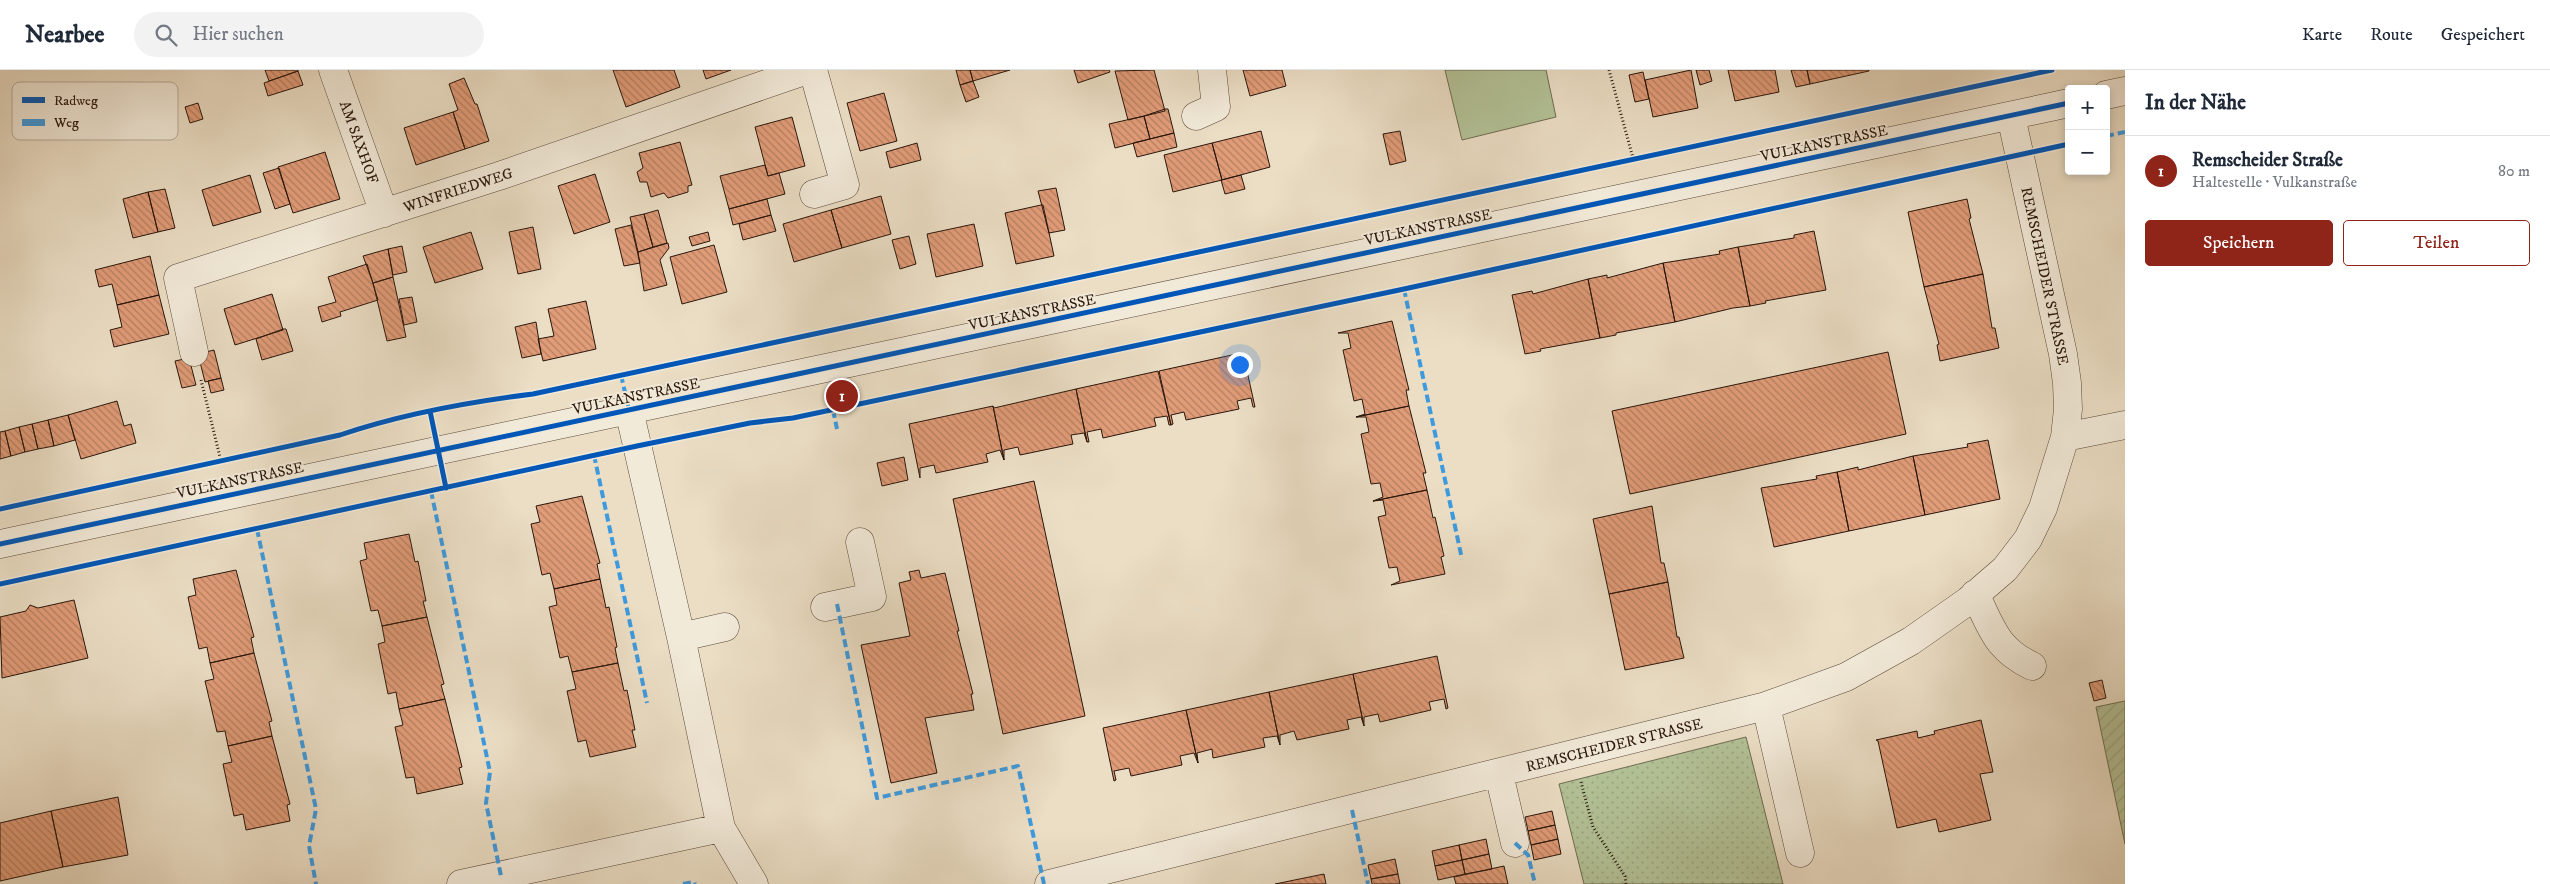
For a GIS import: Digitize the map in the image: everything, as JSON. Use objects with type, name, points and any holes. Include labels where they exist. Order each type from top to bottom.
[{"type":"street","name":"AM SAXHOF","points":[[333,70],[384,213]]},
{"type":"street","name":"WINFRIEDWEG","points":[[194,352],[178,278],[610,139],[807,70]]},
{"type":"street","points":[[813,70],[846,185],[814,194]]},
{"type":"street","points":[[1196,116],[1216,106],[1212,70]]},
{"type":"street","points":[[2110,94],[2125,91]]},
{"type":"street","name":"VULKANSTRASSE","points":[[0,544],[2065,104]]},
{"type":"street","name":"REMSCHEIDER STRASSE","points":[[1049,884],[1499,774],[1766,706],[1846,677],[1911,641],[1975,594],[2005,569],[2028,539],[2046,500],[2065,437],[2068,409],[2063,354],[2011,116]]},
{"type":"street","points":[[629,410],[681,637],[721,828],[754,884]]},
{"type":"street","points":[[2065,437],[2125,425]]},
{"type":"street","points":[[825,606],[872,597],[860,542]]},
{"type":"street","points":[[1975,594],[2004,648],[2014,657],[2032,666]]},
{"type":"street","points":[[681,637],[725,627]]},
{"type":"street","points":[[1766,706],[1800,853]]},
{"type":"street","points":[[1499,774],[1515,843]]},
{"type":"street","points":[[477,882],[721,828]]},
{"type":"path","points":[[1609,70],[1633,158]]},
{"type":"path","points":[[194,352],[221,461]]},
{"type":"path","points":[[1574,755],[1593,827],[1625,876],[1626,884]]},
{"type":"green space","points":[[1445,70],[1546,70],[1556,117],[1462,140]]},
{"type":"green space","points":[[2125,701],[2125,844],[2096,707]]},
{"type":"green space","points":[[1746,737],[1783,884],[1584,884],[1559,784]]},
{"type":"building","points":[[265,70],[298,70],[298,71],[269,81]]},
{"type":"building","points":[[613,70],[674,70],[680,87],[626,107]]},
{"type":"building","points":[[703,70],[731,70],[706,79]]},
{"type":"building","points":[[956,70],[970,70],[973,81],[960,85]]},
{"type":"building","points":[[970,70],[1010,70],[973,81]]},
{"type":"building","points":[[1074,70],[1109,70],[1110,72],[1078,83]]},
{"type":"building","points":[[1154,70],[1165,111],[1128,120],[1115,71]]},
{"type":"building","points":[[1243,70],[1282,70],[1286,86],[1250,96]]},
{"type":"building","points":[[1691,70],[1698,108],[1653,117],[1645,80]]},
{"type":"building","points":[[1696,70],[1709,70],[1712,81],[1700,85]]},
{"type":"building","points":[[1728,70],[1775,70],[1779,92],[1735,101]]},
{"type":"building","points":[[1791,70],[1807,70],[1810,84],[1796,87]]},
{"type":"building","points":[[1807,70],[1869,70],[1869,71],[1810,84]]},
{"type":"building","points":[[298,71],[303,85],[268,96],[264,83]]},
{"type":"building","points":[[1643,72],[1649,99],[1635,102],[1629,75]]},
{"type":"building","points":[[464,78],[475,104],[477,104],[489,141],[465,149],[453,112],[458,110],[449,84]]},
{"type":"building","points":[[973,81],[979,97],[966,102],[960,85]]},
{"type":"building","points":[[884,93],[897,141],[860,151],[847,103]]},
{"type":"building","points":[[198,103],[203,119],[190,123],[185,107]]},
{"type":"building","points":[[1168,109],[1174,133],[1150,139],[1144,116]]},
{"type":"building","points":[[453,112],[465,149],[416,165],[404,128]]},
{"type":"building","points":[[1144,116],[1150,139],[1115,148],[1109,124]]},
{"type":"building","points":[[792,117],[805,166],[768,176],[755,127]]},
{"type":"building","points":[[1261,131],[1270,167],[1222,180],[1212,143]]},
{"type":"building","points":[[1400,131],[1406,161],[1390,165],[1383,134]]},
{"type":"building","points":[[1174,133],[1177,147],[1137,157],[1133,143]]},
{"type":"building","points":[[680,142],[692,185],[688,186],[688,192],[668,198],[664,193],[651,197],[647,182],[640,182],[637,172],[643,168],[639,153]]},
{"type":"building","points":[[917,143],[921,160],[890,168],[886,152]]},
{"type":"building","points":[[1212,143],[1222,180],[1173,192],[1164,155]]},
{"type":"building","points":[[325,152],[340,199],[293,213],[278,167]]},
{"type":"building","points":[[765,165],[768,176],[779,173],[785,194],[729,209],[720,176]]},
{"type":"building","points":[[279,168],[290,204],[275,209],[263,173]]},
{"type":"building","points":[[595,174],[610,222],[574,234],[558,186]]},
{"type":"building","points":[[250,175],[261,212],[213,226],[202,190]]},
{"type":"building","points":[[1241,175],[1245,189],[1225,194],[1221,180]]},
{"type":"building","points":[[1056,188],[1065,230],[1049,233],[1038,191]]},
{"type":"building","points":[[165,189],[175,228],[158,232],[148,192]]},
{"type":"building","points":[[148,192],[158,232],[133,238],[123,199]]},
{"type":"building","points":[[881,196],[891,234],[842,248],[831,210]]},
{"type":"building","points":[[767,199],[771,215],[733,225],[729,209]]},
{"type":"building","points":[[1967,199],[1971,218],[1969,219],[1983,274],[1924,287],[1908,212]]},
{"type":"building","points":[[1043,205],[1054,256],[1016,264],[1005,213]]},
{"type":"building","points":[[658,210],[667,243],[653,247],[644,214]]},
{"type":"building","points":[[831,210],[842,248],[794,262],[783,224]]},
{"type":"building","points":[[644,214],[653,247],[638,252],[630,217]]},
{"type":"building","points":[[771,215],[776,231],[743,240],[739,224]]},
{"type":"building","points":[[974,224],[983,266],[936,277],[927,234]]},
{"type":"building","points":[[631,225],[640,263],[624,266],[615,229]]},
{"type":"building","points":[[533,227],[541,269],[518,274],[509,232]]},
{"type":"building","points":[[1814,231],[1826,290],[1765,301],[1766,303],[1750,306],[1738,247],[1794,238],[1794,235]]},
{"type":"building","points":[[471,232],[483,269],[435,283],[423,247]]},
{"type":"building","points":[[708,232],[710,241],[692,246],[689,237]]},
{"type":"building","points":[[909,236],[916,264],[900,269],[892,240]]},
{"type":"building","points":[[668,243],[669,248],[660,260],[667,285],[644,291],[638,252]]},
{"type":"building","points":[[714,245],[727,292],[682,304],[670,257]]},
{"type":"building","points":[[402,246],[407,272],[393,275],[388,249]]},
{"type":"building","points":[[1738,247],[1750,306],[1733,308],[1675,322],[1663,263],[1720,254],[1719,251]]},
{"type":"building","points":[[388,249],[393,277],[373,283],[363,256]]},
{"type":"building","points":[[150,256],[159,295],[117,305],[112,284],[99,287],[95,270]]},
{"type":"building","points":[[1663,263],[1675,322],[1616,333],[1616,335],[1600,338],[1588,279],[1607,275],[1607,278]]},
{"type":"building","points":[[367,264],[378,300],[340,312],[341,316],[322,322],[318,307],[336,302],[328,277]]},
{"type":"building","points":[[1983,274],[1992,328],[1995,328],[1999,348],[1940,361],[1937,345],[1939,344],[1924,287]]},
{"type":"building","points":[[393,277],[406,337],[387,341],[373,283]]},
{"type":"building","points":[[1588,279],[1600,338],[1540,349],[1541,351],[1525,354],[1512,295],[1532,291],[1533,294]]},
{"type":"building","points":[[272,294],[283,330],[235,345],[224,309]]},
{"type":"building","points":[[159,295],[169,334],[114,347],[110,330],[122,327],[117,305]]},
{"type":"building","points":[[412,297],[417,322],[404,325],[399,299]]},
{"type":"building","points":[[586,301],[596,349],[543,361],[538,339],[554,336],[548,309]]},
{"type":"building","points":[[1392,321],[1409,390],[1406,390],[1409,406],[1356,417],[1365,414],[1362,399],[1354,401],[1343,350],[1351,348],[1348,333],[1338,333]]},
{"type":"building","points":[[536,322],[541,354],[522,358],[515,327]]},
{"type":"building","points":[[286,329],[293,351],[262,360],[256,339]]},
{"type":"building","points":[[214,350],[221,378],[205,382],[198,354]]},
{"type":"building","points":[[1888,352],[1906,434],[1630,494],[1612,411]]},
{"type":"building","points":[[1243,353],[1255,407],[1253,407],[1251,398],[1237,401],[1239,409],[1186,420],[1184,412],[1171,415],[1173,424],[1171,425],[1159,371]]},
{"type":"building","points":[[189,358],[196,385],[182,388],[175,361]]},
{"type":"building","points":[[1158,371],[1171,425],[1169,425],[1167,416],[1154,418],[1156,426],[1103,438],[1101,429],[1087,432],[1089,442],[1087,442],[1076,389]]},
{"type":"building","points":[[221,378],[224,390],[211,393],[208,381]]},
{"type":"building","points":[[1076,389],[1087,442],[1084,433],[1071,435],[1073,444],[1020,455],[1018,447],[1004,450],[1004,460],[993,406],[994,408]]},
{"type":"building","points":[[117,401],[124,426],[131,424],[136,443],[81,459],[68,415]]},
{"type":"building","points":[[993,406],[1004,460],[1000,450],[986,454],[988,462],[936,473],[934,465],[920,468],[920,478],[909,424]]},
{"type":"building","points":[[1409,406],[1426,473],[1423,473],[1427,490],[1373,501],[1383,497],[1380,483],[1371,484],[1361,434],[1369,432],[1366,417],[1356,417]]},
{"type":"building","points":[[68,415],[75,440],[54,446],[48,420]]},
{"type":"building","points":[[48,420],[54,446],[38,449],[32,424]]},
{"type":"building","points":[[32,424],[38,449],[25,452],[19,427]]},
{"type":"building","points":[[19,427],[25,452],[11,456],[5,431]]},
{"type":"building","points":[[5,431],[11,456],[0,459],[0,432]]},
{"type":"building","points":[[1988,440],[2000,499],[1925,515],[1913,456],[1968,447],[1967,444]]},
{"type":"building","points":[[1913,456],[1925,515],[1849,531],[1837,472],[1858,467],[1858,470]]},
{"type":"building","points":[[904,457],[908,480],[882,486],[877,463]]},
{"type":"building","points":[[1837,472],[1849,531],[1774,547],[1761,488],[1817,479],[1816,476]]},
{"type":"building","points":[[1034,481],[1085,716],[1003,734],[953,499]]},
{"type":"building","points":[[1427,490],[1444,556],[1441,557],[1445,574],[1391,585],[1400,581],[1397,567],[1389,568],[1378,517],[1386,515],[1383,500],[1373,501]]},
{"type":"building","points":[[582,496],[600,563],[597,564],[600,579],[554,589],[550,573],[542,575],[531,524],[540,522],[536,506]]},
{"type":"building","points":[[1652,506],[1661,563],[1664,563],[1668,582],[1609,594],[1593,519]]},
{"type":"building","points":[[409,534],[415,562],[418,561],[426,601],[423,601],[427,617],[382,626],[378,610],[371,611],[360,561],[367,559],[364,543]]},
{"type":"building","points":[[236,570],[254,637],[251,638],[254,653],[210,663],[207,647],[199,649],[188,597],[196,595],[193,579]]},
{"type":"building","points":[[919,570],[921,578],[945,573],[973,694],[971,694],[974,710],[925,718],[937,773],[891,783],[861,645],[910,636],[899,583],[911,580],[909,572]]},
{"type":"building","points":[[600,579],[606,608],[609,607],[617,647],[615,648],[618,663],[572,672],[568,656],[560,658],[549,607],[557,605],[554,589]]},
{"type":"building","points":[[1668,582],[1677,637],[1679,637],[1684,658],[1625,670],[1609,594]]},
{"type":"building","points":[[74,600],[88,658],[2,678],[0,617],[26,611],[30,605],[38,608]]},
{"type":"building","points":[[427,617],[444,684],[441,685],[445,699],[399,709],[396,692],[388,694],[378,644],[385,642],[382,626]]},
{"type":"building","points":[[254,653],[272,721],[269,722],[272,736],[228,746],[225,731],[217,732],[205,681],[214,679],[210,663]]},
{"type":"building","points":[[1437,656],[1448,708],[1446,709],[1444,699],[1429,702],[1431,710],[1380,722],[1378,714],[1364,717],[1364,726],[1353,674]]},
{"type":"building","points":[[618,663],[624,691],[627,690],[635,730],[632,730],[636,747],[590,757],[586,740],[578,742],[567,691],[576,689],[572,672]]},
{"type":"building","points":[[1353,674],[1364,726],[1361,717],[1347,720],[1349,729],[1297,740],[1294,731],[1280,735],[1280,745],[1269,692]]},
{"type":"building","points":[[2102,680],[2106,698],[2094,701],[2089,683]]},
{"type":"building","points":[[1269,692],[1280,745],[1277,736],[1263,738],[1265,747],[1213,758],[1212,749],[1197,753],[1198,763],[1186,710]]},
{"type":"building","points":[[445,699],[462,767],[459,768],[463,784],[417,794],[414,777],[406,778],[395,727],[403,725],[399,709]]},
{"type":"building","points":[[1186,710],[1198,763],[1194,753],[1180,756],[1182,765],[1131,776],[1129,768],[1114,771],[1116,780],[1114,781],[1103,728]]},
{"type":"building","points":[[1981,720],[1993,772],[1980,774],[1991,820],[1939,832],[1936,819],[1897,828],[1878,741],[1876,740],[1917,731],[1918,738],[1935,734],[1934,731]]},
{"type":"building","points":[[272,736],[290,804],[287,805],[290,821],[246,830],[243,814],[234,816],[223,764],[232,762],[228,746]]},
{"type":"building","points":[[118,797],[128,855],[63,867],[51,811]]},
{"type":"building","points":[[51,811],[63,867],[0,881],[0,823]]},
{"type":"building","points":[[1552,811],[1555,825],[1528,831],[1525,817]]},
{"type":"building","points":[[1555,825],[1558,839],[1531,845],[1528,831]]},
{"type":"building","points":[[1486,839],[1489,854],[1462,860],[1459,845]]},
{"type":"building","points":[[1558,839],[1561,854],[1534,860],[1531,845]]},
{"type":"building","points":[[1459,845],[1462,860],[1435,866],[1432,851]]},
{"type":"building","points":[[1489,854],[1492,869],[1465,874],[1462,860]]},
{"type":"building","points":[[1395,859],[1398,874],[1371,879],[1368,865]]},
{"type":"building","points":[[1462,860],[1465,874],[1438,880],[1435,866]]},
{"type":"building","points":[[1504,866],[1508,884],[1456,884],[1454,877]]},
{"type":"building","points":[[1324,874],[1326,884],[1275,884]]},
{"type":"building","points":[[1398,874],[1400,884],[1372,884],[1371,879]]},
{"type":"marked path","points":[[2110,135],[2125,132]]},
{"type":"marked path","points":[[1404,289],[1462,559]]},
{"type":"marked path","points":[[621,375],[629,410]]},
{"type":"marked path","points":[[833,410],[837,429]]},
{"type":"marked path","points":[[594,455],[647,703]]},
{"type":"marked path","points":[[431,491],[490,772],[486,803],[501,876]]},
{"type":"marked path","points":[[257,529],[316,809],[309,846],[316,884]]},
{"type":"marked path","points":[[837,604],[877,798],[1018,766],[1044,884]]},
{"type":"marked path","points":[[1352,810],[1368,884]]},
{"type":"marked path","points":[[1515,843],[1528,855],[1535,884]]},
{"type":"marked path","points":[[683,884],[694,882],[695,884]]},
{"type":"cycle path","points":[[0,509],[340,435],[387,421],[435,410],[533,394],[2052,70]]},
{"type":"cycle path","points":[[0,544],[2065,104]]},
{"type":"cycle path","points":[[0,584],[637,446],[750,423],[793,418],[1404,289],[2065,145]]},
{"type":"cycle path","points":[[430,411],[446,488]]},
{"type":"place","name":"Remscheider Straße","points":[[842,396]]}]
